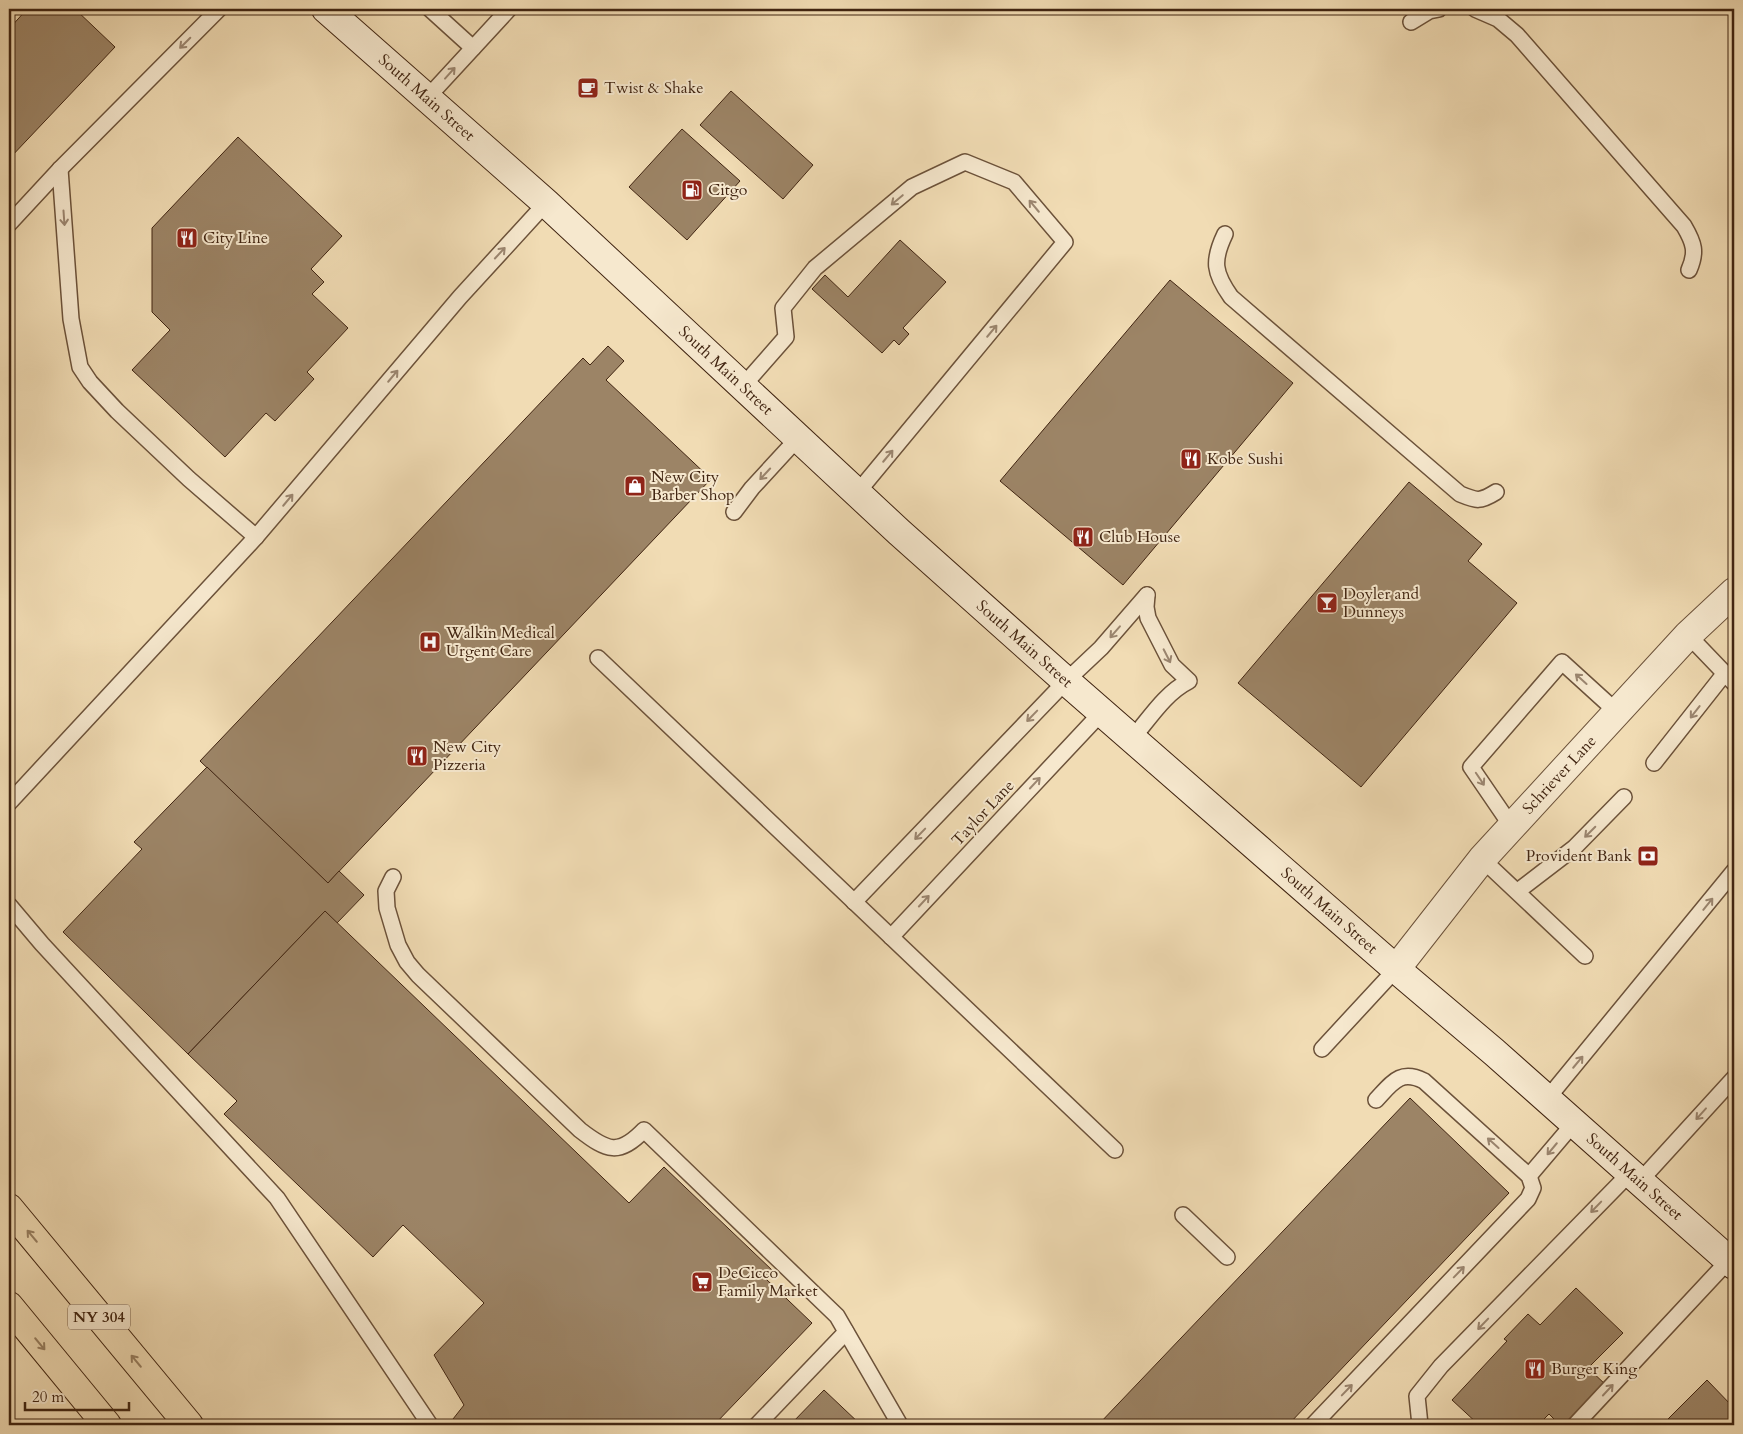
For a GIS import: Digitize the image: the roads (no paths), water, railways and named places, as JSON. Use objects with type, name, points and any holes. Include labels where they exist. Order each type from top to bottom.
[{"type":"main road","name":"NY 304","points":[[9,1208],[189,1425]]},
{"type":"main road","points":[[9,1306],[107,1425]]},
{"type":"street","name":"South Main Street","points":[[330,10],[546,204],[857,493],[1066,681],[1547,1099],[1731,1262]]},
{"type":"street","name":"Schriever Lane","points":[[1396,969],[1482,859],[1688,635],[1734,592]]},
{"type":"lane","points":[[9,224],[60,169],[219,9]]},
{"type":"lane","points":[[430,9],[473,48]]},
{"type":"lane","points":[[1411,22],[1429,11],[1439,9]]},
{"type":"lane","points":[[1475,9],[1498,19],[1517,35],[1684,226],[1691,237],[1694,250],[1689,270]]},
{"type":"lane","points":[[427,98],[473,48],[502,11]]},
{"type":"lane","points":[[743,386],[786,337],[783,308],[815,268],[912,187],[965,162],[1014,182],[1065,242],[857,493]]},
{"type":"lane","points":[[60,169],[71,319],[80,367],[90,382],[117,411],[256,537]]},
{"type":"lane","points":[[9,803],[256,537],[460,297],[546,204]]},
{"type":"lane","points":[[1225,234],[1218,249],[1215,266],[1221,283],[1231,297],[1460,494],[1472,499],[1485,500],[1496,492]]},
{"type":"lane","points":[[734,512],[752,488],[798,438]]},
{"type":"lane","name":"Taylor Lane","points":[[854,902],[1066,681],[1101,648],[1147,595],[1146,607],[1148,618],[1172,665],[1189,681],[1169,695],[1132,739]]},
{"type":"lane","points":[[1654,763],[1730,678],[1688,635]]},
{"type":"lane","points":[[598,658],[1115,1150]]},
{"type":"lane","points":[[1512,828],[1471,767],[1562,662],[1617,712]]},
{"type":"lane","name":"Taylor Lane","points":[[890,937],[1102,712]]},
{"type":"lane","points":[[1518,891],[1574,848],[1624,797]]},
{"type":"lane","points":[[1482,859],[1585,956]]},
{"type":"lane","points":[[1547,1099],[1734,871]]},
{"type":"lane","points":[[392,877],[386,892],[387,908],[398,945],[407,962],[418,975],[580,1130],[594,1141],[610,1148],[622,1147],[634,1140],[644,1130],[837,1316],[900,1425]]},
{"type":"lane","points":[[9,905],[42,944],[277,1198],[430,1425]]},
{"type":"lane","points":[[1322,1049],[1396,969]]},
{"type":"lane","points":[[1313,1425],[1528,1199],[1533,1188],[1529,1176],[1424,1081],[1415,1077],[1403,1076],[1392,1083],[1376,1100]]},
{"type":"lane","points":[[1420,1425],[1417,1396],[1441,1366],[1734,1078]]},
{"type":"lane","points":[[1529,1176],[1574,1123]]},
{"type":"lane","points":[[1183,1215],[1227,1257]]},
{"type":"lane","points":[[1574,1425],[1731,1262]]},
{"type":"lane","points":[[757,1425],[846,1332]]},
{"type":"place","name":"Twist & Shake","points":[[588,88]]},
{"type":"place","name":"Citgo","points":[[692,190]]},
{"type":"place","name":"City Line","points":[[187,238]]},
{"type":"place","name":"Kobe Sushi","points":[[1191,459]]},
{"type":"place","name":"New City Barber Shop","points":[[635,486]]},
{"type":"place","name":"Club House","points":[[1083,537]]},
{"type":"place","name":"Doyler and Dunneys","points":[[1327,603]]},
{"type":"place","name":"Walkin Medical Urgent Care","points":[[430,642]]},
{"type":"place","name":"New City Pizzeria","points":[[417,756]]},
{"type":"place","name":"Provident Bank","points":[[1648,856]]},
{"type":"place","name":"DeCicco Family Market","points":[[702,1282]]},
{"type":"place","name":"Burger King","points":[[1535,1369]]}]
